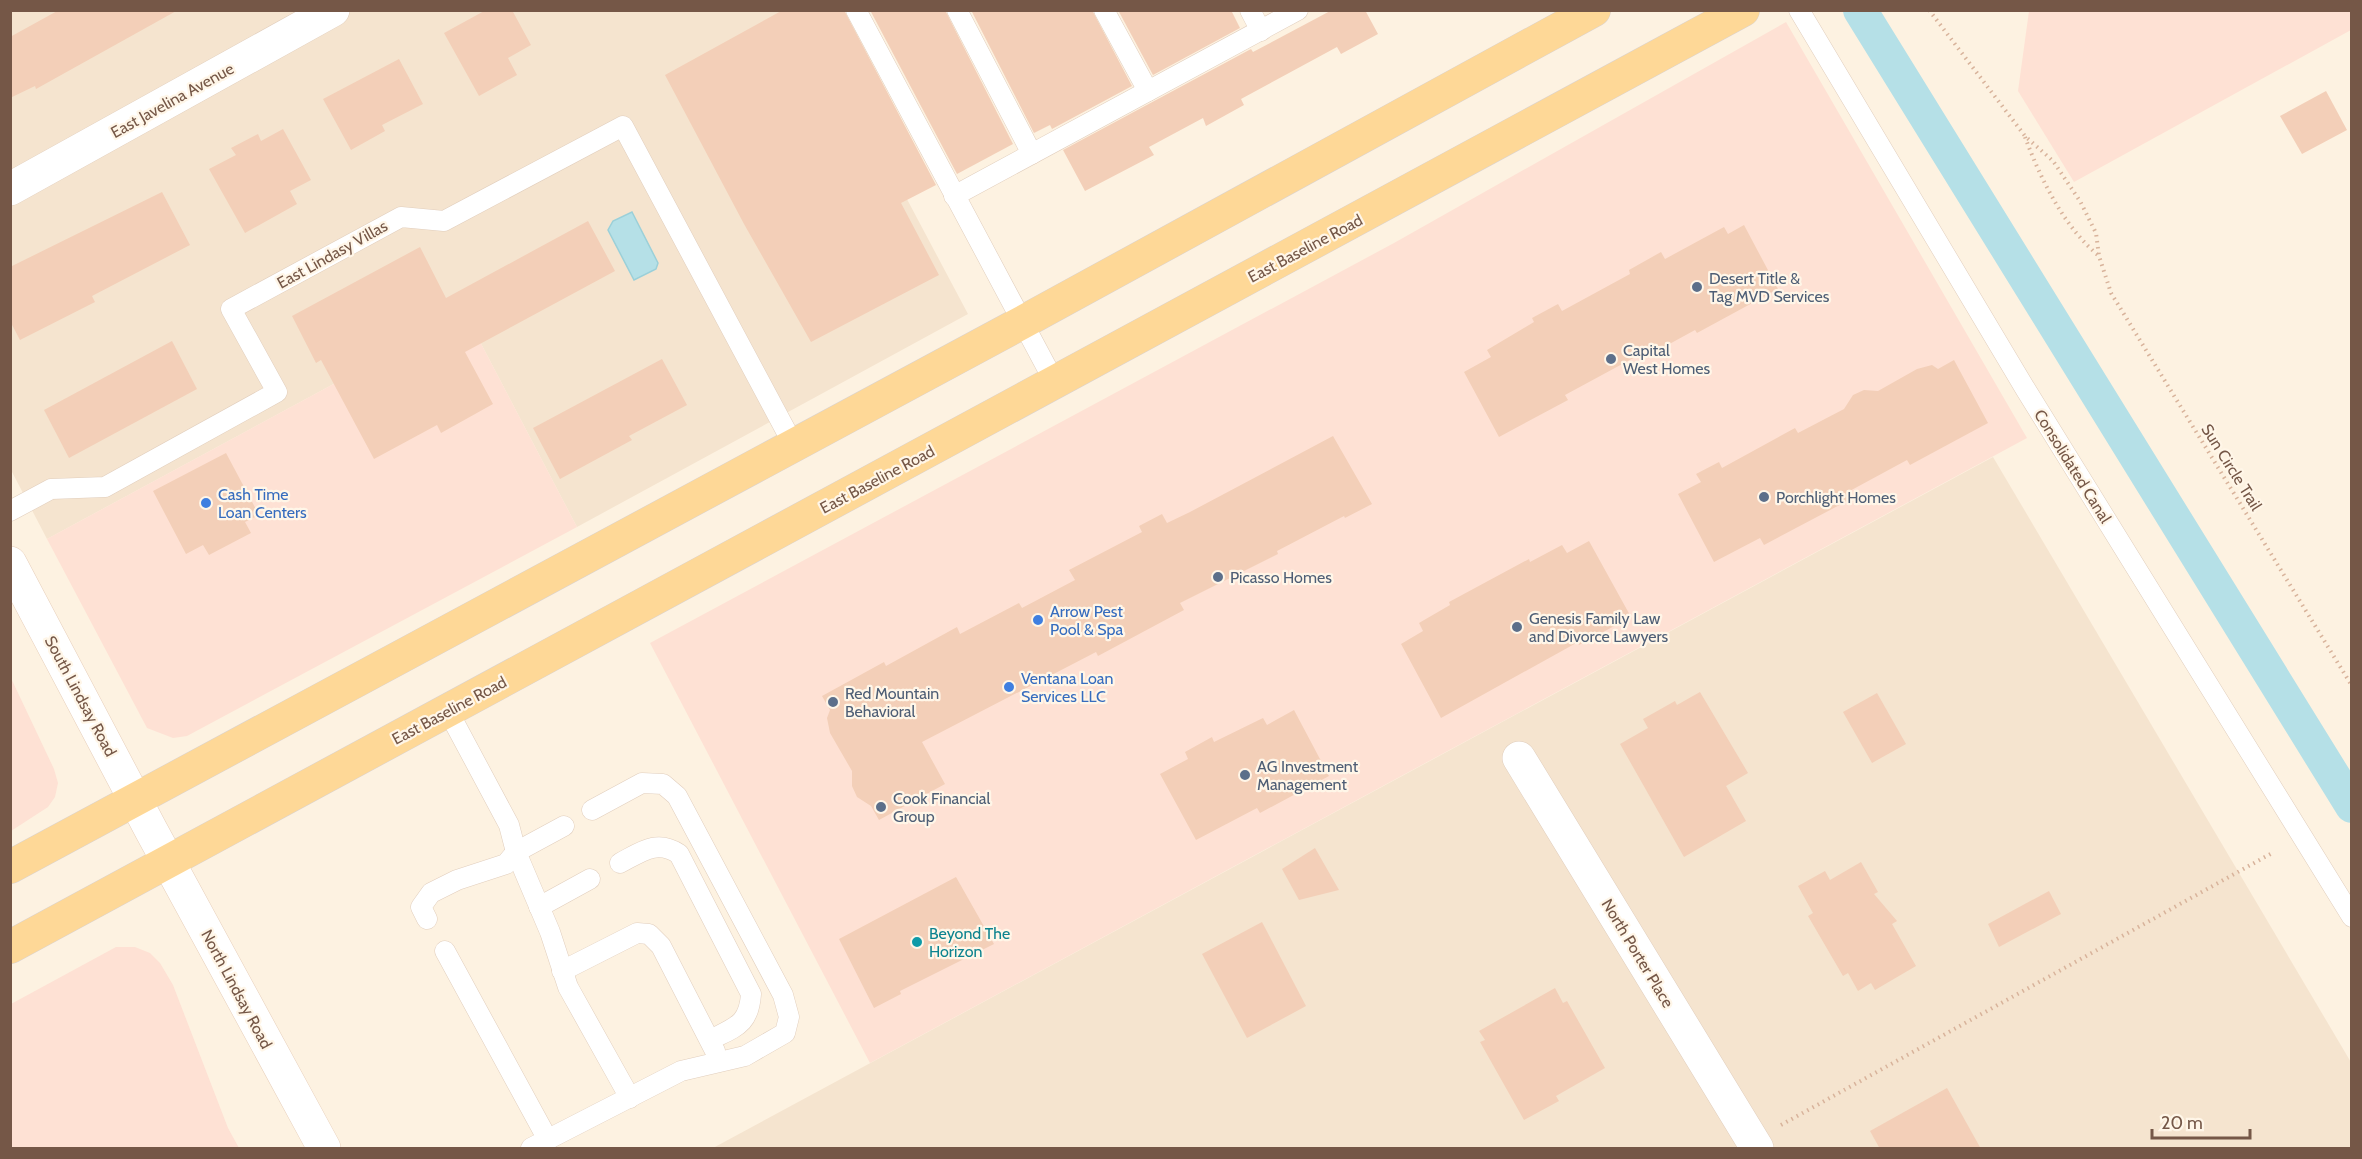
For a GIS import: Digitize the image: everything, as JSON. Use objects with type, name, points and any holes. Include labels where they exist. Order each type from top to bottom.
[{"type":"main road","points":[[10,867],[1023,322],[1594,10]]},
{"type":"main road","name":"East Baseline Road","points":[[10,947],[1743,10]]},
{"type":"street","name":"East Javelina Avenue","points":[[10,189],[333,10]]},
{"type":"street","name":"South Lindsay Road","points":[[10,563],[151,830]]},
{"type":"street","name":"North Porter Place","points":[[1519,758],[1749,1146]]},
{"type":"street","name":"North Lindsay Road","points":[[151,830],[324,1149]]},
{"type":"lane","points":[[856,10],[1055,383]]},
{"type":"lane","points":[[957,10],[1032,154]]},
{"type":"lane","points":[[1104,10],[1148,91]]},
{"type":"lane","points":[[1250,10],[1261,31]]},
{"type":"lane","points":[[954,196],[1298,10]]},
{"type":"lane","name":"Consolidated Canal","points":[[1799,10],[2020,380],[2352,917]]},
{"type":"lane","name":"East Lindasy Villas","points":[[10,511],[51,489],[105,487],[276,392],[231,309],[401,217],[444,221],[623,126],[794,444]]},
{"type":"lane","points":[[448,711],[509,825],[516,852],[568,987],[630,1098]]},
{"type":"lane","points":[[445,951],[540,1144],[681,1071],[745,1056],[785,1033],[789,1017],[783,994],[677,796],[663,784],[642,783],[592,810]]},
{"type":"lane","points":[[427,919],[421,907],[431,893],[457,880],[506,864],[516,852],[564,826]]},
{"type":"lane","points":[[620,863],[651,847],[663,846],[679,854],[751,994],[750,1011],[743,1022],[710,1040]]},
{"type":"lane","points":[[539,907],[590,879]]},
{"type":"lane","points":[[562,970],[637,933],[649,934],[661,946],[721,1061]]},
{"type":"path","name":"Sun Circle Trail","points":[[1929,10],[2025,136],[2053,161],[2080,201],[2096,233],[2099,256],[2111,293],[2352,686]]},
{"type":"path","name":"Sun Circle Trail","points":[[2025,136],[2037,169],[2060,207],[2081,241],[2099,256]]},
{"type":"path","points":[[1749,1146],[1981,1011],[2274,852]]},
{"type":"shaded area","points":[[10,11],[807,11],[968,314],[577,527],[465,313],[47,539],[11,470]]},
{"type":"shaded area","points":[[2029,11],[2351,11],[2351,30],[2074,182],[2018,91]]},
{"type":"shaded area","points":[[1786,22],[2027,438],[870,1063],[650,643],[1394,243]]},
{"type":"shaded area","points":[[465,313],[577,527],[187,736],[173,738],[147,728],[47,539]]},
{"type":"shaded area","points":[[1993,457],[2352,1064],[2351,1148],[713,1148]]},
{"type":"shaded area","points":[[10,676],[54,769],[58,783],[55,797],[48,807],[11,831]]},
{"type":"shaded area","points":[[116,947],[135,947],[150,953],[160,963],[173,985],[228,1128],[239,1148],[11,1148],[11,1004]]},
{"type":"water","points":[[632,212],[658,263],[656,269],[634,280],[608,230],[613,221]]},
{"type":"building","points":[[59,10],[178,10],[36,89],[35,86],[10,98],[10,37]]},
{"type":"building","points":[[486,10],[512,10],[531,45],[508,58],[517,75],[479,96],[444,33]]},
{"type":"building","points":[[783,10],[844,10],[936,185],[901,203],[939,275],[811,342],[744,224],[665,75]]},
{"type":"building","points":[[870,10],[945,10],[1013,144],[957,174]]},
{"type":"building","points":[[971,10],[1092,10],[1132,86],[1052,129],[1050,125],[1034,133]]},
{"type":"building","points":[[1118,10],[1231,10],[1240,28],[1153,75]]},
{"type":"building","points":[[1332,10],[1365,10],[1378,34],[1341,54],[1337,47],[1241,99],[1244,105],[1206,126],[1203,118],[1149,147],[1154,155],[1085,191],[1063,150],[1251,49],[1253,52]]},
{"type":"building","points":[[399,59],[423,104],[382,125],[385,131],[351,150],[323,99]]},
{"type":"building","points":[[2326,91],[2347,130],[2302,154],[2280,116]]},
{"type":"building","points":[[283,129],[311,180],[290,191],[297,204],[245,233],[209,169],[236,155],[231,148],[258,134],[261,141]]},
{"type":"building","points":[[162,192],[190,245],[92,296],[95,302],[20,340],[10,321],[10,267]]},
{"type":"building","points":[[588,221],[615,271],[465,352],[493,404],[441,433],[437,425],[374,459],[321,360],[316,363],[292,316],[420,247],[446,298]]},
{"type":"building","points":[[1744,225],[1778,289],[1697,333],[1695,330],[1653,353],[1650,349],[1565,395],[1568,400],[1499,437],[1464,372],[1491,357],[1487,350],[1534,322],[1532,318],[1558,304],[1562,311],[1630,274],[1629,270],[1661,252],[1665,259],[1724,227],[1728,234]]},
{"type":"building","points":[[172,341],[197,389],[69,458],[44,410]]},
{"type":"building","points":[[662,359],[687,405],[629,436],[632,440],[560,479],[533,428]]},
{"type":"building","points":[[1954,360],[1988,423],[1910,465],[1907,460],[1846,493],[1849,500],[1764,545],[1760,538],[1714,562],[1678,494],[1701,482],[1696,474],[1719,462],[1722,468],[1795,428],[1798,433],[1844,409],[1853,395],[1864,390],[1878,391],[1917,369],[1932,365],[1938,369]]},
{"type":"building","points":[[1333,436],[1372,504],[1345,518],[1344,516],[1277,551],[1278,554],[1180,603],[1184,610],[1098,656],[1096,652],[922,742],[945,784],[879,820],[871,806],[857,797],[852,786],[852,771],[830,733],[827,718],[830,710],[822,696],[884,662],[886,666],[957,627],[960,634],[1019,603],[1022,608],[1075,580],[1069,570],[1142,532],[1139,526],[1162,514],[1167,523]]},
{"type":"building","name":"Cash Time Loan Centers","points":[[226,453],[259,515],[245,522],[251,533],[209,555],[203,545],[186,554],[153,491]]},
{"type":"building","name":"Genesis Family Law and Divorce Lawyers","points":[[1589,541],[1631,617],[1579,645],[1578,642],[1441,718],[1401,644],[1423,631],[1419,623],[1450,605],[1449,602],[1529,559],[1530,562],[1562,545],[1567,553]]},
{"type":"building","points":[[1700,692],[1748,773],[1726,786],[1746,821],[1684,857],[1620,744],[1648,728],[1643,719],[1675,701],[1677,705]]},
{"type":"building","points":[[1877,693],[1906,744],[1872,763],[1843,712]]},
{"type":"building","name":"AG Investment Management","points":[[1294,710],[1329,776],[1260,813],[1257,808],[1196,840],[1160,774],[1188,759],[1185,752],[1212,737],[1214,742],[1263,718],[1267,725]]},
{"type":"building","points":[[1315,848],[1339,890],[1299,900],[1282,869]]},
{"type":"building","points":[[1861,862],[1878,892],[1874,894],[1897,921],[1892,924],[1916,966],[1875,990],[1871,983],[1858,991],[1848,973],[1843,976],[1808,916],[1813,913],[1798,886],[1825,871],[1830,880]]},
{"type":"building","name":"Beyond The Horizon","points":[[956,877],[994,944],[900,991],[901,994],[874,1008],[839,939]]},
{"type":"building","points":[[2049,891],[2061,914],[1999,947],[1988,924]]},
{"type":"building","points":[[1262,922],[1306,1006],[1247,1038],[1202,954]]},
{"type":"building","points":[[1555,988],[1563,1003],[1567,1001],[1605,1068],[1556,1096],[1559,1101],[1524,1120],[1480,1042],[1485,1040],[1479,1031]]},
{"type":"building","points":[[1947,1088],[1981,1149],[1880,1149],[1870,1131]]},
{"type":"waterway","points":[[1860,10],[2352,806]]},
{"type":"place","name":"Desert Title & Tag MVD Services","points":[[1697,287]]},
{"type":"place","name":"Capital West Homes","points":[[1611,359]]},
{"type":"place","name":"Porchlight Homes","points":[[1764,497]]},
{"type":"place","name":"Cash Time Loan Centers","points":[[206,503]]},
{"type":"place","name":"Picasso Homes","points":[[1218,577]]},
{"type":"place","name":"Arrow Pest Pool & Spa","points":[[1038,620]]},
{"type":"place","name":"Genesis Family Law and Divorce Lawyers","points":[[1517,627]]},
{"type":"place","name":"Ventana Loan Services LLC","points":[[1009,687]]},
{"type":"place","name":"Red Mountain Behavioral","points":[[833,702]]},
{"type":"place","name":"AG Investment Management","points":[[1245,775]]},
{"type":"place","name":"Cook Financial Group","points":[[881,807]]},
{"type":"place","name":"Beyond The Horizon","points":[[917,942]]}]
